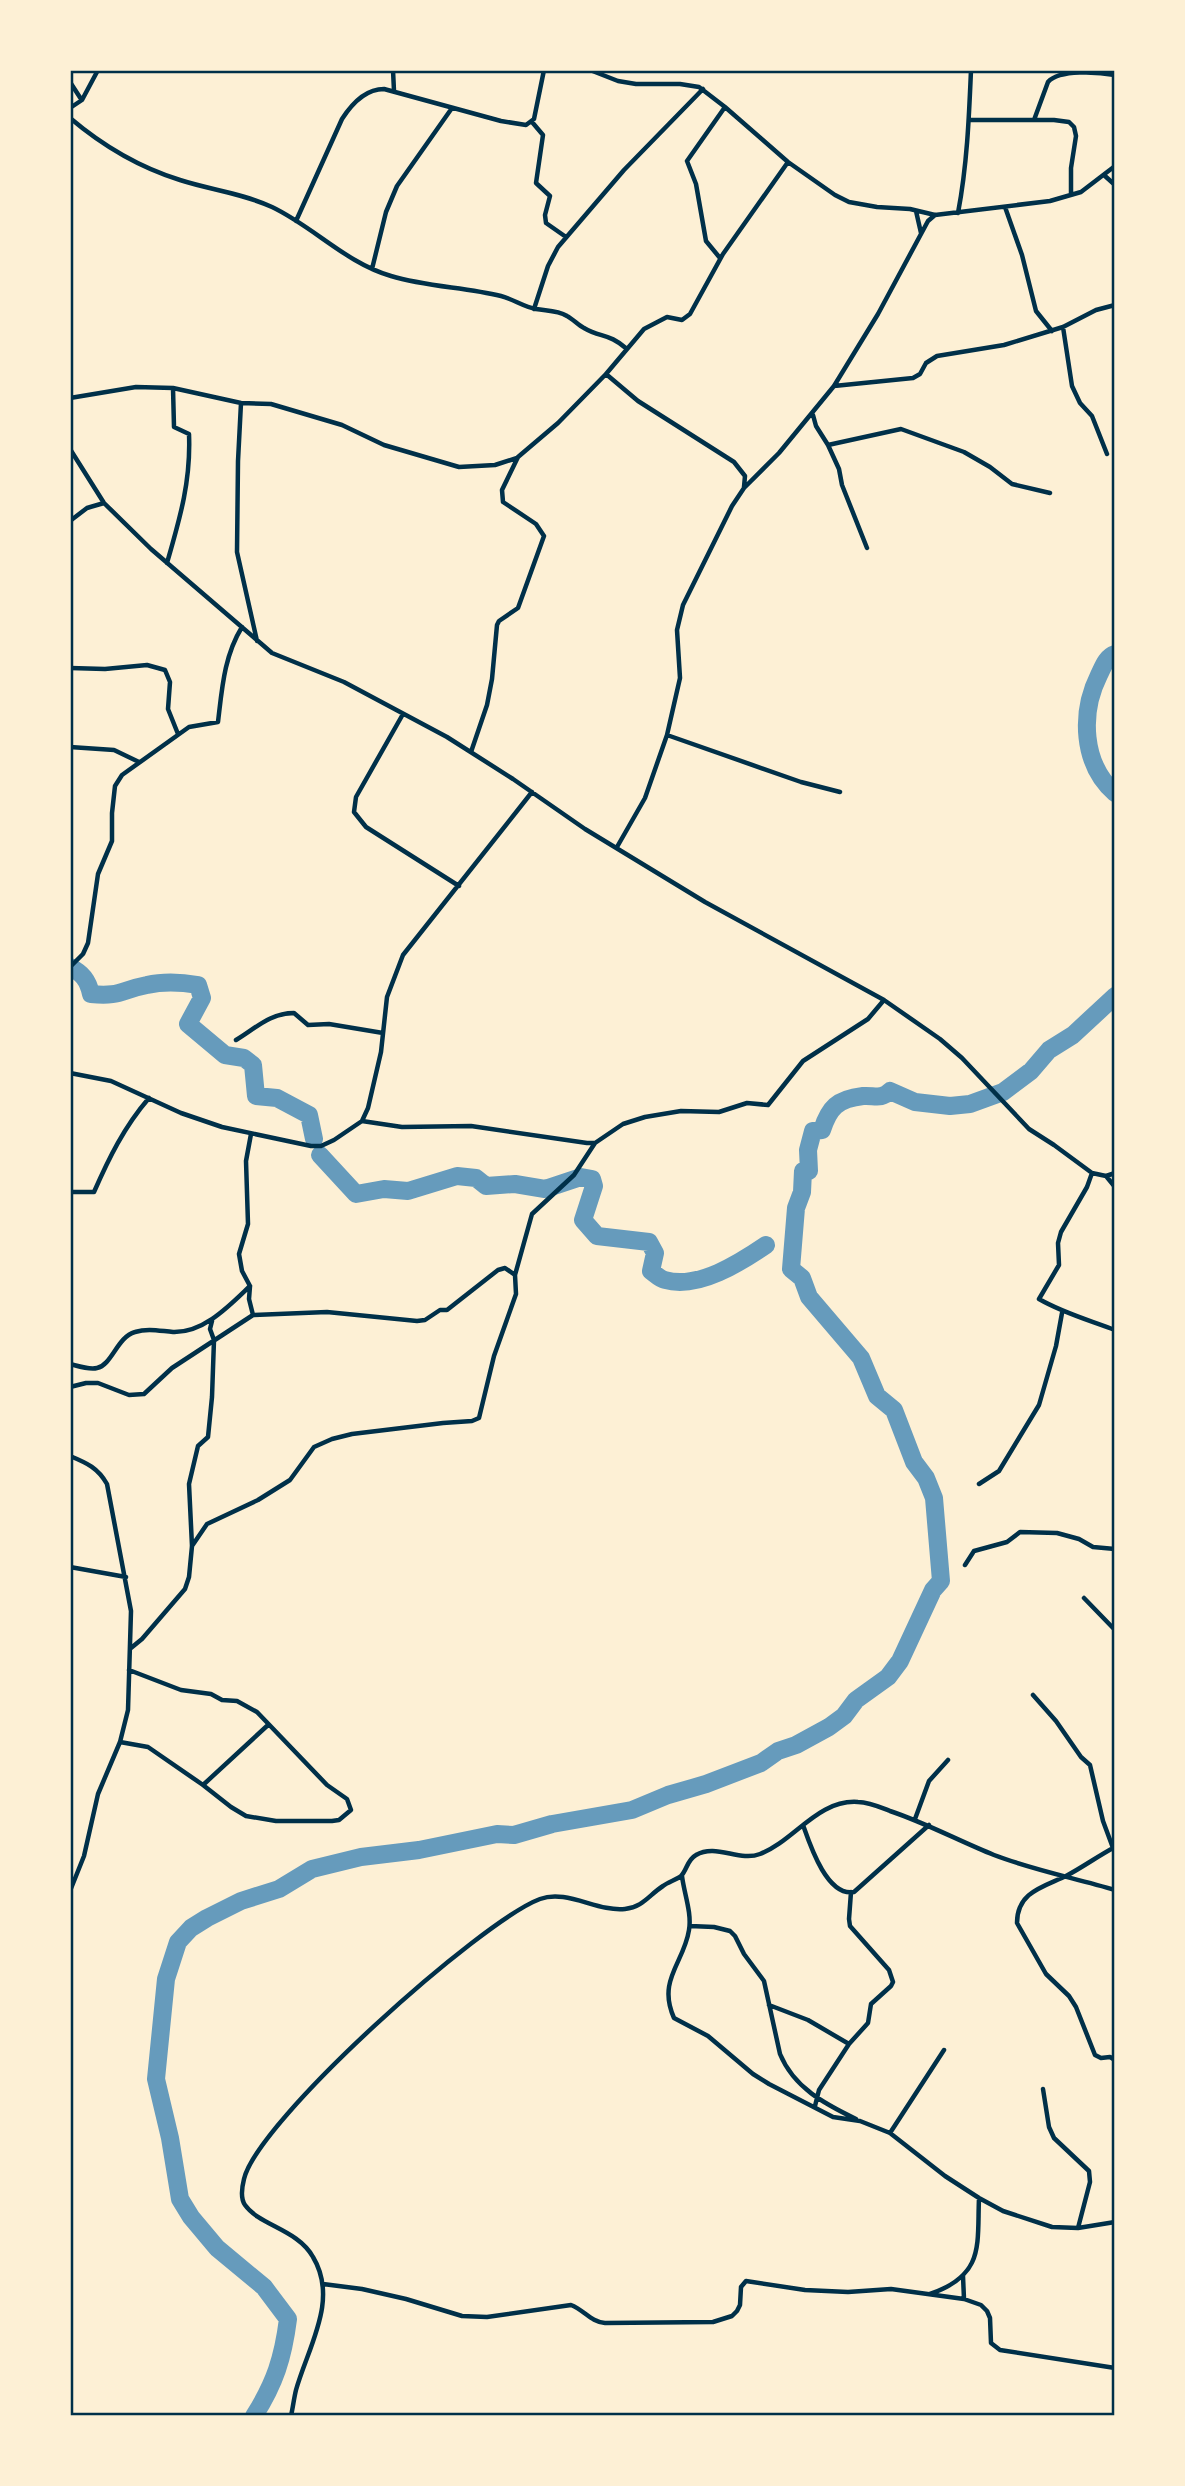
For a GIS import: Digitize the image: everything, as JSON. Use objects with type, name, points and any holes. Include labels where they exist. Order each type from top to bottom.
[{"type":"street","points":[[70,108],[82,100],[98,70]]},
{"type":"street","points":[[393,70],[394,91]]},
{"type":"street","points":[[532,122],[544,70]]},
{"type":"street","points":[[590,70],[618,81],[636,84],[688,84],[702,89],[788,162],[849,202],[935,215],[1050,201],[1080,192],[1115,166]]},
{"type":"street","points":[[958,213],[969,120],[971,70]]},
{"type":"street","points":[[1034,120],[1051,78],[1080,73],[1115,75]]},
{"type":"street","points":[[70,82],[82,100]]},
{"type":"street","points":[[296,221],[331,140],[350,107],[376,89],[394,91],[501,121],[526,125],[532,122]]},
{"type":"street","points":[[534,309],[548,266],[566,237],[624,170],[702,89]]},
{"type":"street","points":[[720,258],[706,241],[696,184],[687,161],[725,107]]},
{"type":"street","points":[[372,269],[386,212],[397,186],[452,108]]},
{"type":"street","points":[[70,117],[98,142],[145,167],[180,180],[251,198],[296,221],[360,265],[427,285],[503,297],[534,309],[555,311],[568,316],[586,329],[615,339],[627,349]]},
{"type":"street","points":[[969,120],[1069,122],[1074,127],[1076,144],[1072,168],[1072,195]]},
{"type":"street","points":[[532,122],[542,135],[536,183],[550,197],[545,215],[546,223],[566,237]]},
{"type":"street","points":[[70,398],[135,387],[173,387],[241,403],[271,404],[307,414],[342,425],[384,445],[459,467],[495,465],[518,457],[558,423],[606,374],[643,329],[667,317],[682,320],[690,314],[720,258],[788,162]]},
{"type":"street","points":[[1105,176],[1115,185]]},
{"type":"street","points":[[1004,207],[1022,256],[1036,311],[1052,331]]},
{"type":"street","points":[[916,211],[921,234]]},
{"type":"street","points":[[617,848],[645,798],[667,735],[680,678],[677,630],[683,605],[732,506],[744,488],[813,414],[834,386],[878,314],[928,221],[935,215]]},
{"type":"street","points":[[834,386],[913,377],[920,374],[926,363],[937,356],[1004,345],[1052,331],[1096,310],[1115,305]]},
{"type":"street","points":[[1063,327],[1072,386],[1080,402],[1092,416],[1107,454]]},
{"type":"street","points":[[606,374],[638,401],[734,462],[745,476],[744,488]]},
{"type":"street","points":[[167,563],[184,502],[190,464],[189,434],[174,426],[172,420],[173,387]]},
{"type":"street","points":[[241,403],[237,552],[258,635],[257,642]]},
{"type":"street","points":[[813,414],[816,426],[839,470],[842,485],[867,548]]},
{"type":"street","points":[[828,445],[901,429],[964,452],[1013,484],[1050,493]]},
{"type":"street","points":[[70,449],[104,503],[257,642],[289,662],[344,682],[471,752],[585,829],[705,902],[884,1000],[940,1039],[962,1058],[1029,1129],[1092,1173],[1106,1176],[1115,1173]]},
{"type":"street","points":[[471,752],[487,705],[499,621],[518,608],[544,536],[536,524],[503,502],[502,490],[518,457]]},
{"type":"street","points":[[70,521],[86,508],[104,503]]},
{"type":"street","points":[[70,967],[83,954],[88,943],[98,874],[112,841],[115,786],[122,775],[189,727],[218,722],[225,671],[233,642],[242,628]]},
{"type":"street","points":[[70,668],[105,669],[147,665],[165,670],[170,682],[168,709],[178,734]]},
{"type":"street","points":[[404,714],[356,797],[354,812],[366,827],[459,886]]},
{"type":"street","points":[[667,735],[802,782],[839,792]]},
{"type":"street","points":[[70,747],[114,750],[139,762]]},
{"type":"street","points":[[70,1073],[111,1082],[181,1113],[251,1134],[311,1146],[321,1146],[334,1140],[362,1121],[370,1097],[383,1033],[387,997],[403,955],[532,792]]},
{"type":"street","points":[[192,1546],[207,1524],[258,1500],[290,1480],[314,1447],[331,1439],[352,1434],[471,1422],[479,1418],[494,1356],[516,1294],[515,1275],[532,1214],[567,1183],[595,1143],[623,1124],[645,1117],[681,1111],[719,1112],[747,1103],[768,1105],[803,1061],[868,1019],[884,1000]]},
{"type":"street","points":[[236,1040],[263,1021],[286,1013],[294,1013],[308,1025],[329,1024],[383,1033]]},
{"type":"street","points":[[70,1192],[94,1192],[115,1146],[134,1115],[149,1098]]},
{"type":"street","points":[[362,1121],[402,1127],[471,1126],[595,1143]]},
{"type":"street","points":[[251,1134],[246,1161],[248,1224],[239,1254],[242,1271],[250,1286],[249,1299],[253,1315]]},
{"type":"street","points":[[1092,1173],[1061,1232],[1058,1243],[1059,1265],[1039,1299],[1062,1312],[1115,1330]]},
{"type":"street","points":[[1106,1176],[1115,1187]]},
{"type":"street","points":[[70,1387],[98,1383],[129,1395],[144,1394],[172,1368],[253,1315],[327,1312],[425,1320],[440,1310],[447,1310],[498,1270],[505,1268],[515,1275]]},
{"type":"street","points":[[70,1364],[94,1369],[100,1367],[120,1341],[134,1332],[157,1329],[176,1332],[212,1321],[250,1286]]},
{"type":"street","points":[[979,1484],[999,1471],[1038,1405],[1056,1346],[1062,1312]]},
{"type":"street","points":[[131,1648],[185,1589],[189,1577],[192,1546],[189,1484],[198,1446],[208,1437],[214,1340],[210,1329],[212,1321]]},
{"type":"street","points":[[70,1456],[93,1465],[107,1484],[131,1611],[128,1710],[120,1742],[98,1794],[84,1856],[70,1891]]},
{"type":"street","points":[[965,1565],[974,1551],[1007,1542],[1020,1532],[1057,1533],[1079,1539],[1093,1547],[1115,1549]]},
{"type":"street","points":[[70,1567],[126,1577]]},
{"type":"street","points":[[1084,1598],[1115,1630]]},
{"type":"street","points":[[120,1742],[148,1747],[237,1812],[257,1819],[332,1821],[348,1815],[352,1808],[347,1799],[327,1785],[257,1712],[237,1701],[181,1690],[129,1671]]},
{"type":"street","points":[[1033,1695],[1090,1765],[1103,1821],[1114,1848],[1065,1876],[1031,1891],[1019,1907],[1017,1923],[1046,1974],[1069,1996],[1076,2007],[1095,2055],[1115,2060]]},
{"type":"street","points":[[203,1785],[268,1725]]},
{"type":"street","points":[[915,1819],[929,1781],[948,1760]]},
{"type":"street","points":[[860,2121],[833,2118],[815,2106],[769,2084],[708,2036],[674,2018],[668,1999],[669,1982],[687,1941],[690,1926],[682,1876],[687,1864],[698,1853],[710,1851],[744,1857],[756,1856],[832,1807],[858,1802],[915,1819],[994,1855],[1115,1890]]},
{"type":"street","points":[[803,1825],[819,1866],[841,1892],[851,1892],[929,1825]]},
{"type":"street","points":[[291,2416],[296,2391],[319,2326],[323,2307],[323,2284],[314,2258],[304,2245],[244,2204],[242,2194],[245,2175],[268,2138],[357,2041],[463,1950],[524,1906],[543,1898],[558,1896],[623,1909],[642,1904],[666,1884],[682,1876]]},
{"type":"street","points":[[815,2106],[816,2098],[849,2044],[868,2023],[871,2004],[893,1982],[889,1970],[850,1926],[851,1892]]},
{"type":"street","points":[[690,1926],[730,1931],[764,1981],[785,2066],[816,2098],[890,2133],[979,2198],[1003,2211],[1052,2227],[1078,2228],[1115,2222]]},
{"type":"street","points":[[769,2005],[808,2021],[849,2044]]},
{"type":"street","points":[[890,2133],[944,2050]]},
{"type":"street","points":[[1043,2089],[1049,2127],[1054,2138],[1089,2171],[1090,2182],[1078,2228]]},
{"type":"street","points":[[929,2294],[948,2286],[963,2275],[976,2257],[979,2198]]},
{"type":"street","points":[[963,2275],[964,2298]]},
{"type":"street","points":[[323,2284],[395,2297],[462,2316],[486,2317],[564,2304],[579,2308],[598,2322],[614,2323],[713,2322],[732,2316],[740,2305],[741,2287],[746,2281],[805,2290],[848,2292],[891,2289],[964,2298],[981,2305],[990,2318],[991,2343],[1000,2350],[1115,2368]]},
{"type":"waterway","points":[[1115,654],[1107,660],[1099,675],[1089,705],[1087,721],[1090,753],[1104,781],[1115,793]]},
{"type":"waterway","points":[[70,967],[84,978],[91,994],[115,994],[160,983],[198,985],[202,998],[188,1024],[225,1055],[244,1058],[253,1065],[256,1096],[277,1098],[309,1115],[314,1139]]},
{"type":"waterway","points":[[254,2416],[277,2370],[288,2319],[264,2287],[217,2248],[180,2199],[170,2138],[156,2079],[166,1979],[178,1942],[191,1928],[207,1918],[241,1901],[279,1889],[312,1869],[361,1857],[419,1850],[497,1834],[514,1835],[552,1824],[632,1810],[668,1795],[706,1784],[761,1763],[778,1751],[796,1745],[829,1727],[844,1716],[856,1700],[888,1677],[900,1661],[933,1590],[941,1581],[934,1498],[926,1478],[914,1462],[894,1410],[877,1396],[861,1358],[809,1297],[802,1278],[791,1269],[796,1208],[802,1192],[803,1171],[809,1171],[808,1150],[813,1131],[822,1130],[835,1106],[854,1097],[880,1096],[890,1091],[915,1102],[950,1106],[970,1104],[1003,1092],[1031,1071],[1049,1050],[1073,1035],[1115,996]]},
{"type":"waterway","points":[[320,1155],[356,1194],[384,1189],[408,1191],[457,1176],[476,1178],[486,1186],[515,1184],[545,1189],[581,1177],[592,1179],[594,1186],[583,1220],[597,1236],[649,1242],[655,1253],[651,1271],[665,1280],[678,1282],[705,1278],[732,1266],[766,1245]]}]
